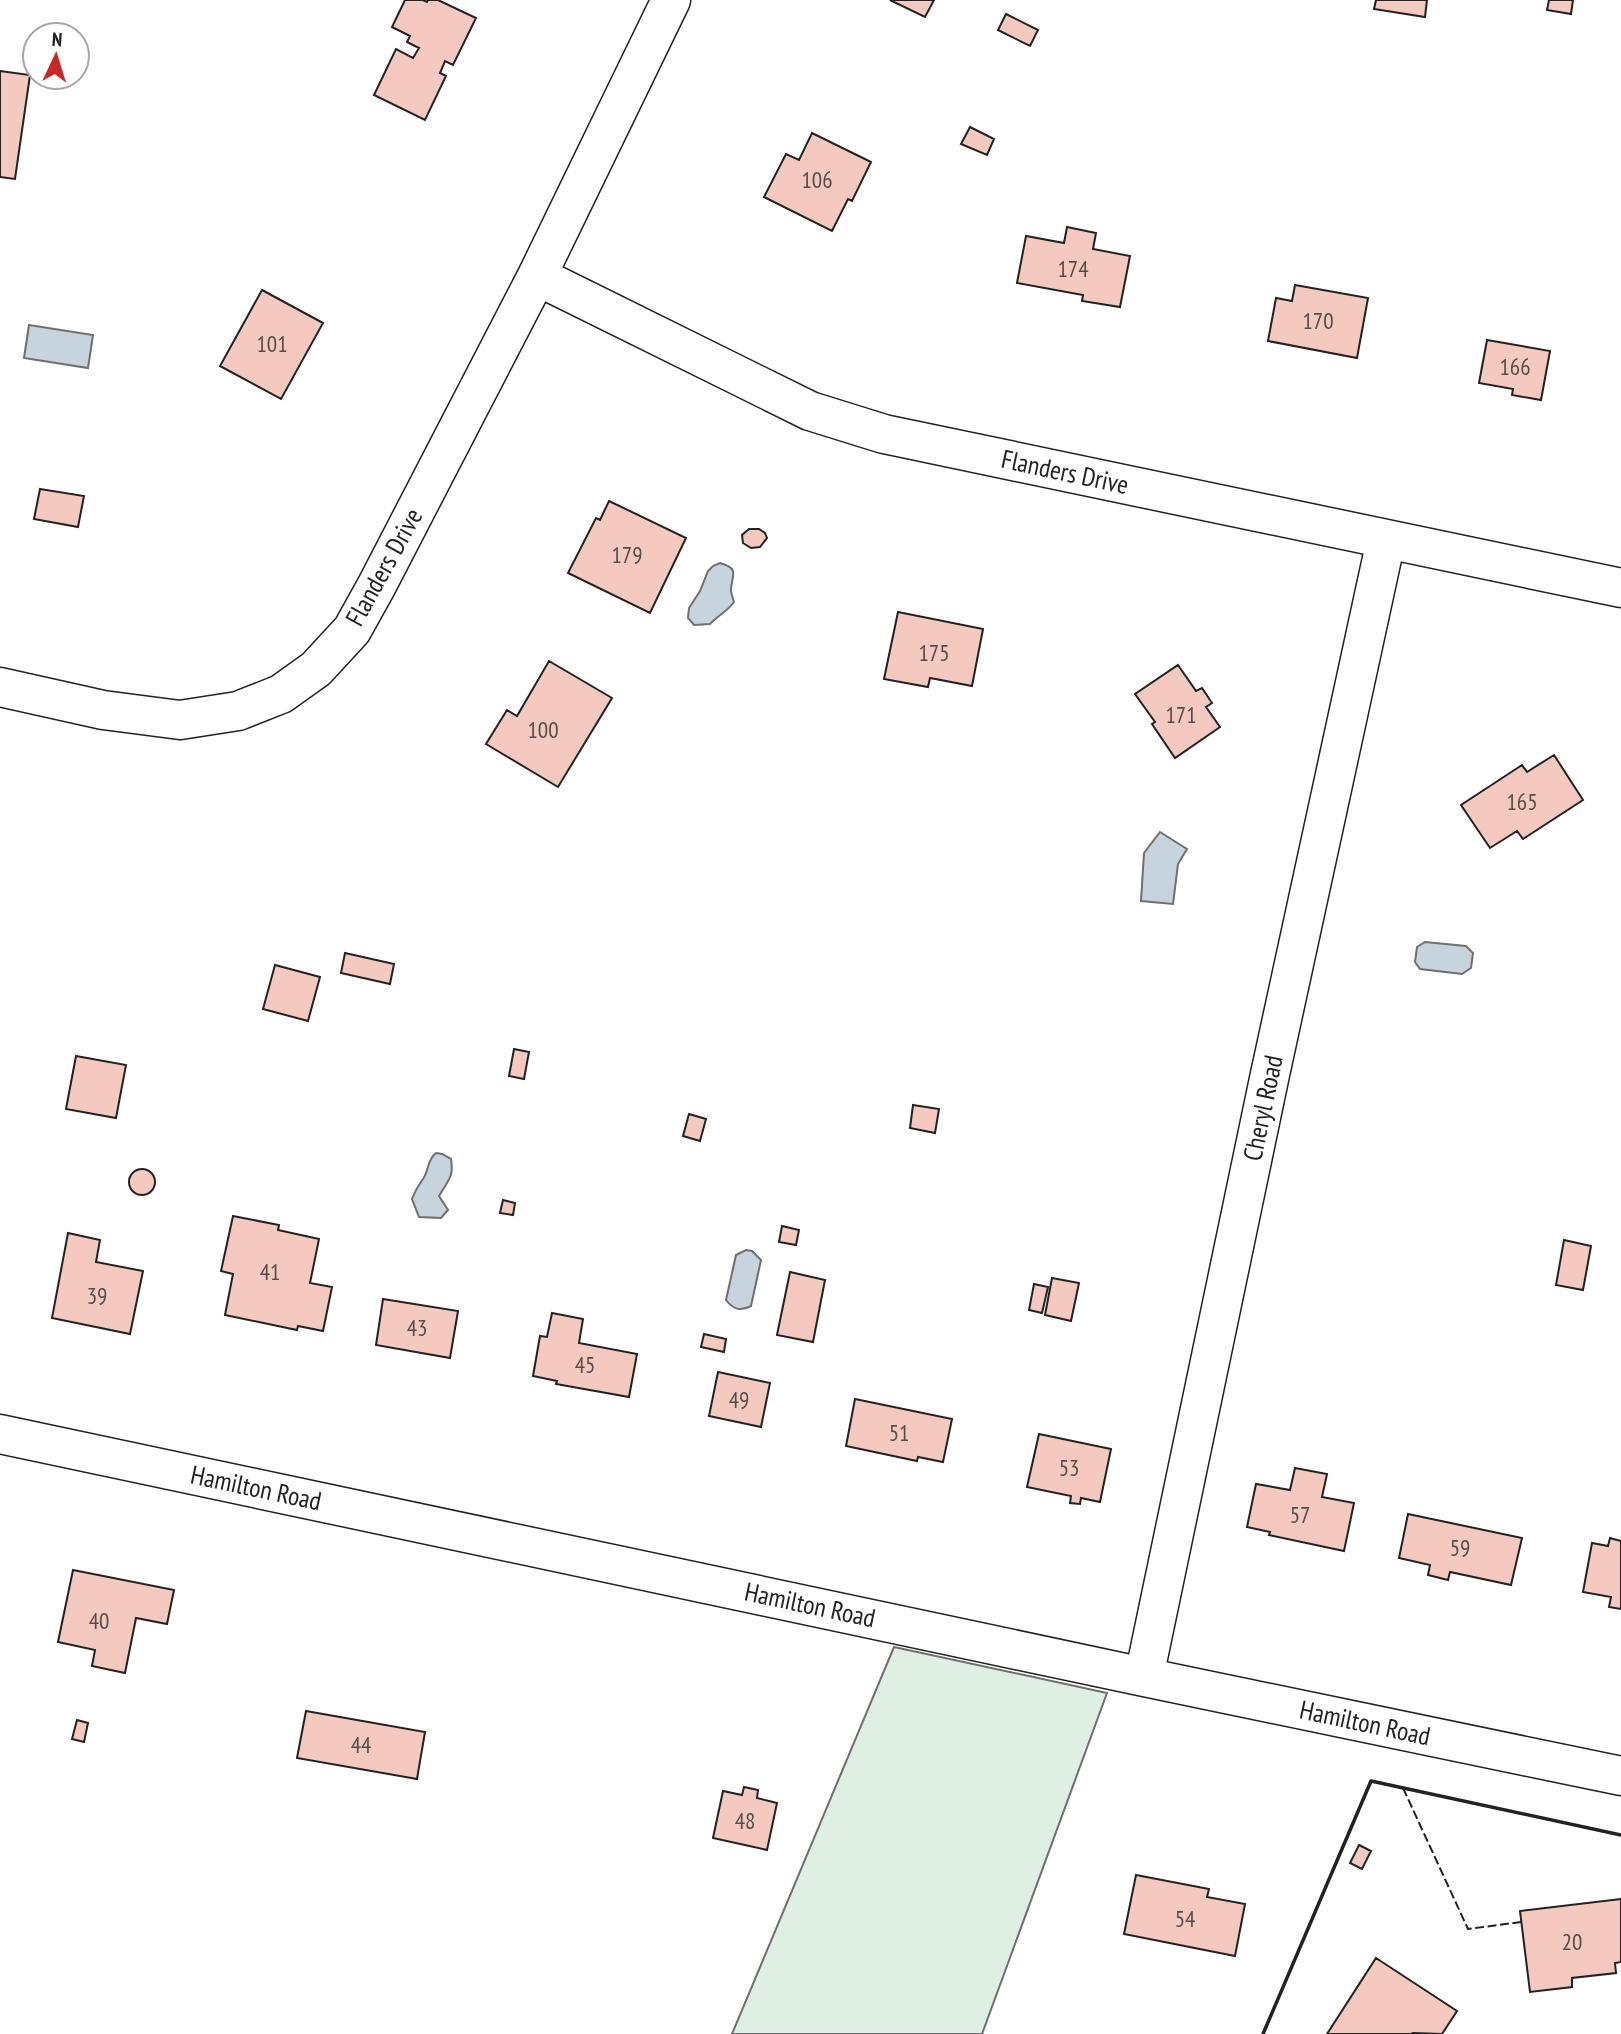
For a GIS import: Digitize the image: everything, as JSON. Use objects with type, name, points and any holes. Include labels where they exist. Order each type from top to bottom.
[{"type":"street","name":"Flanders Drive","points":[[0,688],[103,710],[180,720],[238,711],[281,694],[316,669],[352,630],[537,276],[671,0]]},
{"type":"street","name":"Flanders Drive","points":[[537,276],[810,411],[884,434],[1621,588]]},
{"type":"street","name":"Cheryl Road","points":[[1144,1677],[1272,1065],[1386,540]]},
{"type":"street","name":"Hamilton Road","points":[[0,1434],[1621,1776]]},
{"type":"green space","points":[[894,1647],[1107,1693],[982,2034],[732,2034]]},
{"type":"shaded area","points":[[29,325],[93,335],[88,368],[24,358]]},
{"type":"shaded area","points":[[720,563],[733,570],[731,590],[734,602],[710,624],[694,625],[688,618],[689,608],[708,571]]},
{"type":"shaded area","points":[[1160,832],[1187,849],[1178,864],[1173,904],[1141,901],[1144,853]]},
{"type":"shaded area","points":[[1425,942],[1466,946],[1473,953],[1471,968],[1462,974],[1420,969],[1415,962],[1417,947]]},
{"type":"shaded area","points":[[436,1153],[451,1159],[451,1175],[439,1196],[448,1210],[441,1218],[419,1217],[412,1199]]},
{"type":"shaded area","points":[[746,1250],[752,1251],[761,1260],[751,1306],[740,1309],[726,1300],[736,1255]]},
{"type":"building","points":[[405,0],[438,0],[476,18],[453,65],[445,61],[440,73],[446,76],[425,120],[374,95],[396,49],[413,58],[419,48],[407,42],[410,36],[392,27]]},
{"type":"building","points":[[890,0],[934,0],[925,17]]},
{"type":"building","points":[[1376,0],[1427,0],[1425,17],[1374,9]]},
{"type":"building","points":[[1549,0],[1573,0],[1571,14],[1547,10]]},
{"type":"building","points":[[1006,14],[1038,30],[1030,46],[998,30]]},
{"type":"building","points":[[0,71],[21,74],[21,91],[28,91],[15,179],[0,177]]},
{"type":"building","points":[[970,127],[994,139],[987,155],[961,144]]},
{"type":"building","points":[[812,133],[871,162],[852,201],[848,199],[832,231],[764,197],[786,154],[799,160]]},
{"type":"building","points":[[1067,227],[1096,233],[1093,249],[1130,256],[1120,307],[1082,301],[1083,295],[1017,283],[1026,236],[1064,243]]},
{"type":"building","points":[[1295,285],[1368,298],[1357,358],[1268,341],[1276,298],[1292,301]]},
{"type":"building","points":[[262,290],[323,323],[281,399],[220,366]]},
{"type":"building","points":[[1487,340],[1550,351],[1541,400],[1512,395],[1513,389],[1479,383]]},
{"type":"building","points":[[40,489],[84,496],[78,527],[34,519]]},
{"type":"building","points":[[609,501],[686,538],[650,613],[568,573],[596,518],[600,520]]},
{"type":"building","points":[[749,529],[759,529],[765,533],[767,538],[760,547],[751,548],[743,543],[742,535]]},
{"type":"building","points":[[898,612],[983,629],[972,686],[930,678],[928,687],[884,679]]},
{"type":"building","points":[[549,661],[612,698],[558,787],[486,744],[507,710],[517,716]]},
{"type":"building","points":[[1178,665],[1196,691],[1202,688],[1212,703],[1206,707],[1220,727],[1175,758],[1152,724],[1155,722],[1135,694]]},
{"type":"building","points":[[1554,755],[1583,800],[1523,839],[1517,831],[1490,848],[1461,805],[1522,765],[1527,772]]},
{"type":"building","points":[[345,953],[394,964],[390,984],[341,973]]},
{"type":"building","points":[[275,965],[320,977],[308,1021],[263,1009]]},
{"type":"building","points":[[514,1049],[529,1052],[524,1079],[509,1076]]},
{"type":"building","points":[[76,1056],[126,1065],[116,1118],[66,1109]]},
{"type":"building","points":[[913,1105],[939,1109],[935,1133],[910,1128]]},
{"type":"building","points":[[689,1114],[706,1119],[700,1141],[683,1136]]},
{"type":"building","points":[[142,1169],[151,1173],[155,1182],[151,1191],[142,1195],[133,1191],[129,1182],[133,1173]]},
{"type":"building","points":[[503,1200],[515,1203],[513,1215],[500,1213]]},
{"type":"building","points":[[233,1216],[279,1225],[278,1230],[319,1239],[310,1283],[332,1287],[323,1331],[298,1326],[297,1330],[225,1315],[233,1274],[221,1271]]},
{"type":"building","points":[[782,1226],[799,1230],[796,1245],[779,1242]]},
{"type":"building","points":[[68,1233],[100,1240],[96,1262],[143,1271],[130,1334],[52,1318]]},
{"type":"building","points":[[1564,1240],[1591,1246],[1583,1290],[1556,1285]]},
{"type":"building","points":[[790,1272],[825,1280],[813,1342],[777,1335]]},
{"type":"building","points":[[1052,1278],[1079,1283],[1071,1321],[1045,1315]]},
{"type":"building","points":[[1034,1284],[1048,1287],[1042,1313],[1029,1310]]},
{"type":"building","points":[[383,1299],[458,1311],[450,1358],[376,1345]]},
{"type":"building","points":[[552,1313],[583,1319],[579,1343],[637,1354],[629,1397],[556,1384],[557,1381],[533,1376],[540,1336],[547,1337]]},
{"type":"building","points":[[704,1334],[726,1339],[724,1352],[701,1347]]},
{"type":"building","points":[[718,1372],[770,1383],[761,1427],[709,1416]]},
{"type":"building","points":[[855,1399],[952,1419],[943,1462],[918,1457],[917,1461],[846,1446]]},
{"type":"building","points":[[1039,1434],[1111,1449],[1100,1502],[1081,1498],[1080,1504],[1070,1503],[1071,1496],[1027,1487]]},
{"type":"building","points":[[1295,1468],[1327,1474],[1322,1497],[1354,1503],[1344,1551],[1269,1535],[1270,1532],[1247,1527],[1256,1484],[1290,1490]]},
{"type":"building","points":[[1408,1514],[1522,1538],[1511,1585],[1450,1572],[1448,1580],[1428,1575],[1430,1565],[1399,1558]]},
{"type":"building","points":[[1610,1538],[1621,1541],[1621,1609],[1609,1607],[1611,1597],[1583,1592],[1592,1543],[1608,1546]]},
{"type":"building","points":[[73,1570],[174,1590],[167,1624],[136,1618],[125,1673],[92,1666],[95,1650],[58,1642]]},
{"type":"building","points":[[306,1711],[425,1732],[417,1779],[297,1758]]},
{"type":"building","points":[[77,1720],[88,1723],[84,1742],[72,1739]]},
{"type":"building","points":[[744,1787],[758,1790],[757,1798],[777,1803],[767,1850],[713,1838],[723,1791],[742,1795]]},
{"type":"building","points":[[1359,1845],[1371,1851],[1362,1869],[1350,1863]]},
{"type":"building","points":[[1136,1875],[1209,1889],[1207,1897],[1245,1904],[1235,1956],[1124,1934]]},
{"type":"building","points":[[1621,1899],[1621,1962],[1615,1963],[1616,1973],[1572,1978],[1572,1987],[1530,1992],[1520,1911]]},
{"type":"building","points":[[1376,1958],[1457,2011],[1442,2034],[1327,2034]]},
{"type":"fence","points":[[1403,1788],[1468,1929],[1521,1922]]},
{"type":"wall","points":[[1263,2034],[1371,1781],[1621,1835]]}]
